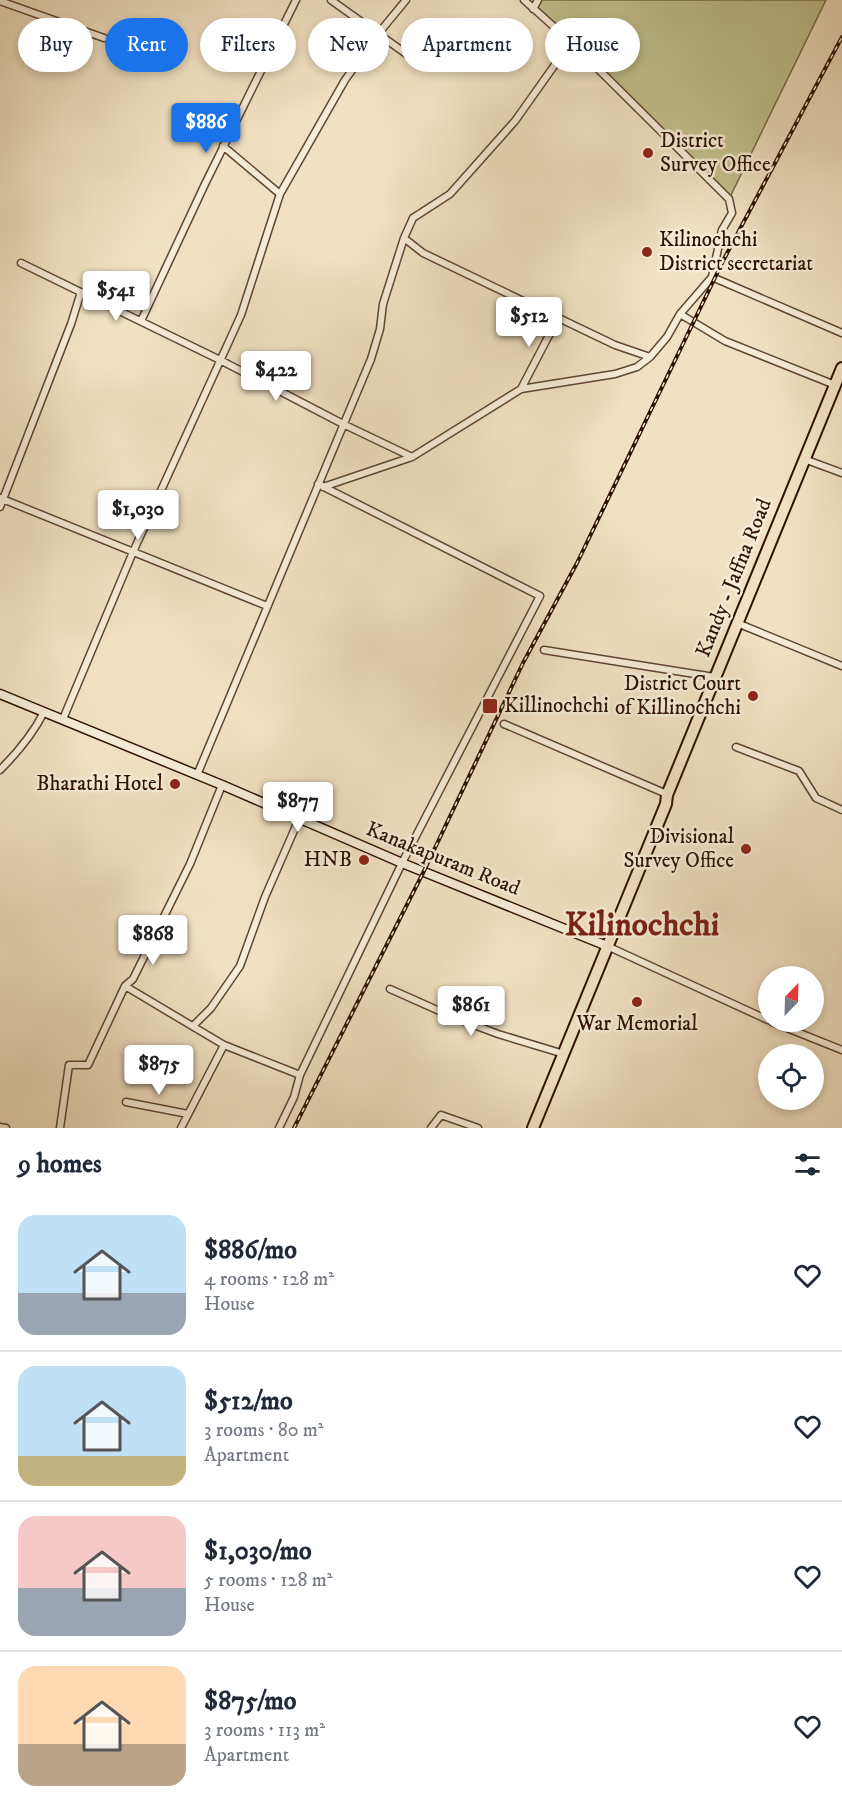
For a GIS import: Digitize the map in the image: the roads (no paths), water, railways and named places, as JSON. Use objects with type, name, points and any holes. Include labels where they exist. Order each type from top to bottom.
[{"type":"highway","name":"Kandy - Jaffna Road","points":[[533,1128],[838,385],[842,368]]},
{"type":"highway","name":"Kandy - Jaffna Road","points":[[668,798],[714,677],[740,624]]},
{"type":"street","points":[[141,321],[223,146],[296,0]]},
{"type":"street","points":[[331,0],[356,18]]},
{"type":"street","points":[[389,21],[406,0]]},
{"type":"street","points":[[524,0],[545,19]]},
{"type":"street","points":[[533,9],[538,0]]},
{"type":"street","points":[[0,1],[104,38]]},
{"type":"street","points":[[63,719],[133,552],[241,315],[280,194],[351,72]]},
{"type":"street","points":[[197,775],[320,486],[370,359],[380,329],[383,304],[404,238],[413,218],[450,194],[515,121],[550,72]]},
{"type":"street","points":[[320,486],[412,457],[521,389],[615,374],[638,367],[650,357],[667,336],[680,314],[712,277],[722,230],[732,213],[729,200],[602,72]]},
{"type":"street","points":[[223,146],[280,194]]},
{"type":"street","points":[[404,238],[423,253],[615,345],[650,357]]},
{"type":"street","points":[[21,263],[412,457]]},
{"type":"street","points":[[712,277],[842,333]]},
{"type":"street","points":[[0,507],[71,324],[81,292]]},
{"type":"street","points":[[680,314],[725,340],[838,385]]},
{"type":"street","points":[[521,389],[558,318]]},
{"type":"street","points":[[807,460],[842,473]]},
{"type":"street","points":[[279,1128],[294,1097],[300,1075],[402,863],[540,596],[320,486]]},
{"type":"street","points":[[2,499],[267,606]]},
{"type":"street","points":[[740,624],[842,666]]},
{"type":"street","points":[[544,650],[714,677]]},
{"type":"street","name":"Kanakapuram Road","points":[[0,694],[222,785],[402,863],[607,946]]},
{"type":"street","points":[[0,770],[17,754],[36,728],[44,712]]},
{"type":"street","points":[[504,724],[668,798]]},
{"type":"street","points":[[736,747],[799,771],[816,798],[842,810]]},
{"type":"street","points":[[60,1128],[69,1065],[88,1065],[125,986],[133,979],[190,864],[222,785]]},
{"type":"street","points":[[193,1026],[212,1008],[240,966],[265,897],[299,819]]},
{"type":"street","points":[[607,946],[758,1015]]},
{"type":"street","points":[[125,986],[224,1045],[300,1075]]},
{"type":"street","points":[[390,989],[462,1021],[564,1054]]},
{"type":"street","points":[[797,1032],[842,1050]]},
{"type":"street","points":[[181,1128],[224,1045]]},
{"type":"street","points":[[126,1102],[188,1114]]},
{"type":"street","points":[[431,1128],[441,1115],[478,1128]]},
{"type":"street","points":[[0,1127],[6,1128]]},
{"type":"railway","points":[[294,1128],[424,871],[523,663],[577,563],[724,259],[842,37]]},
{"type":"place","name":"District Survey Office","points":[[648,153]]},
{"type":"place","name":"Kilinochchi District secretariat","points":[[647,252]]},
{"type":"place","name":"District Court of Killinochchi","points":[[753,696]]},
{"type":"place","name":"Killinochchi","points":[[490,706]]},
{"type":"place","name":"Bharathi Hotel","points":[[175,784]]},
{"type":"place","name":"Divisional Survey Office","points":[[746,849]]},
{"type":"place","name":"HNB","points":[[364,860]]},
{"type":"place","name":"War Memorial","points":[[637,1002]]},
{"type":"district","name":"Kilinochchi","points":[[642,925]]}]
